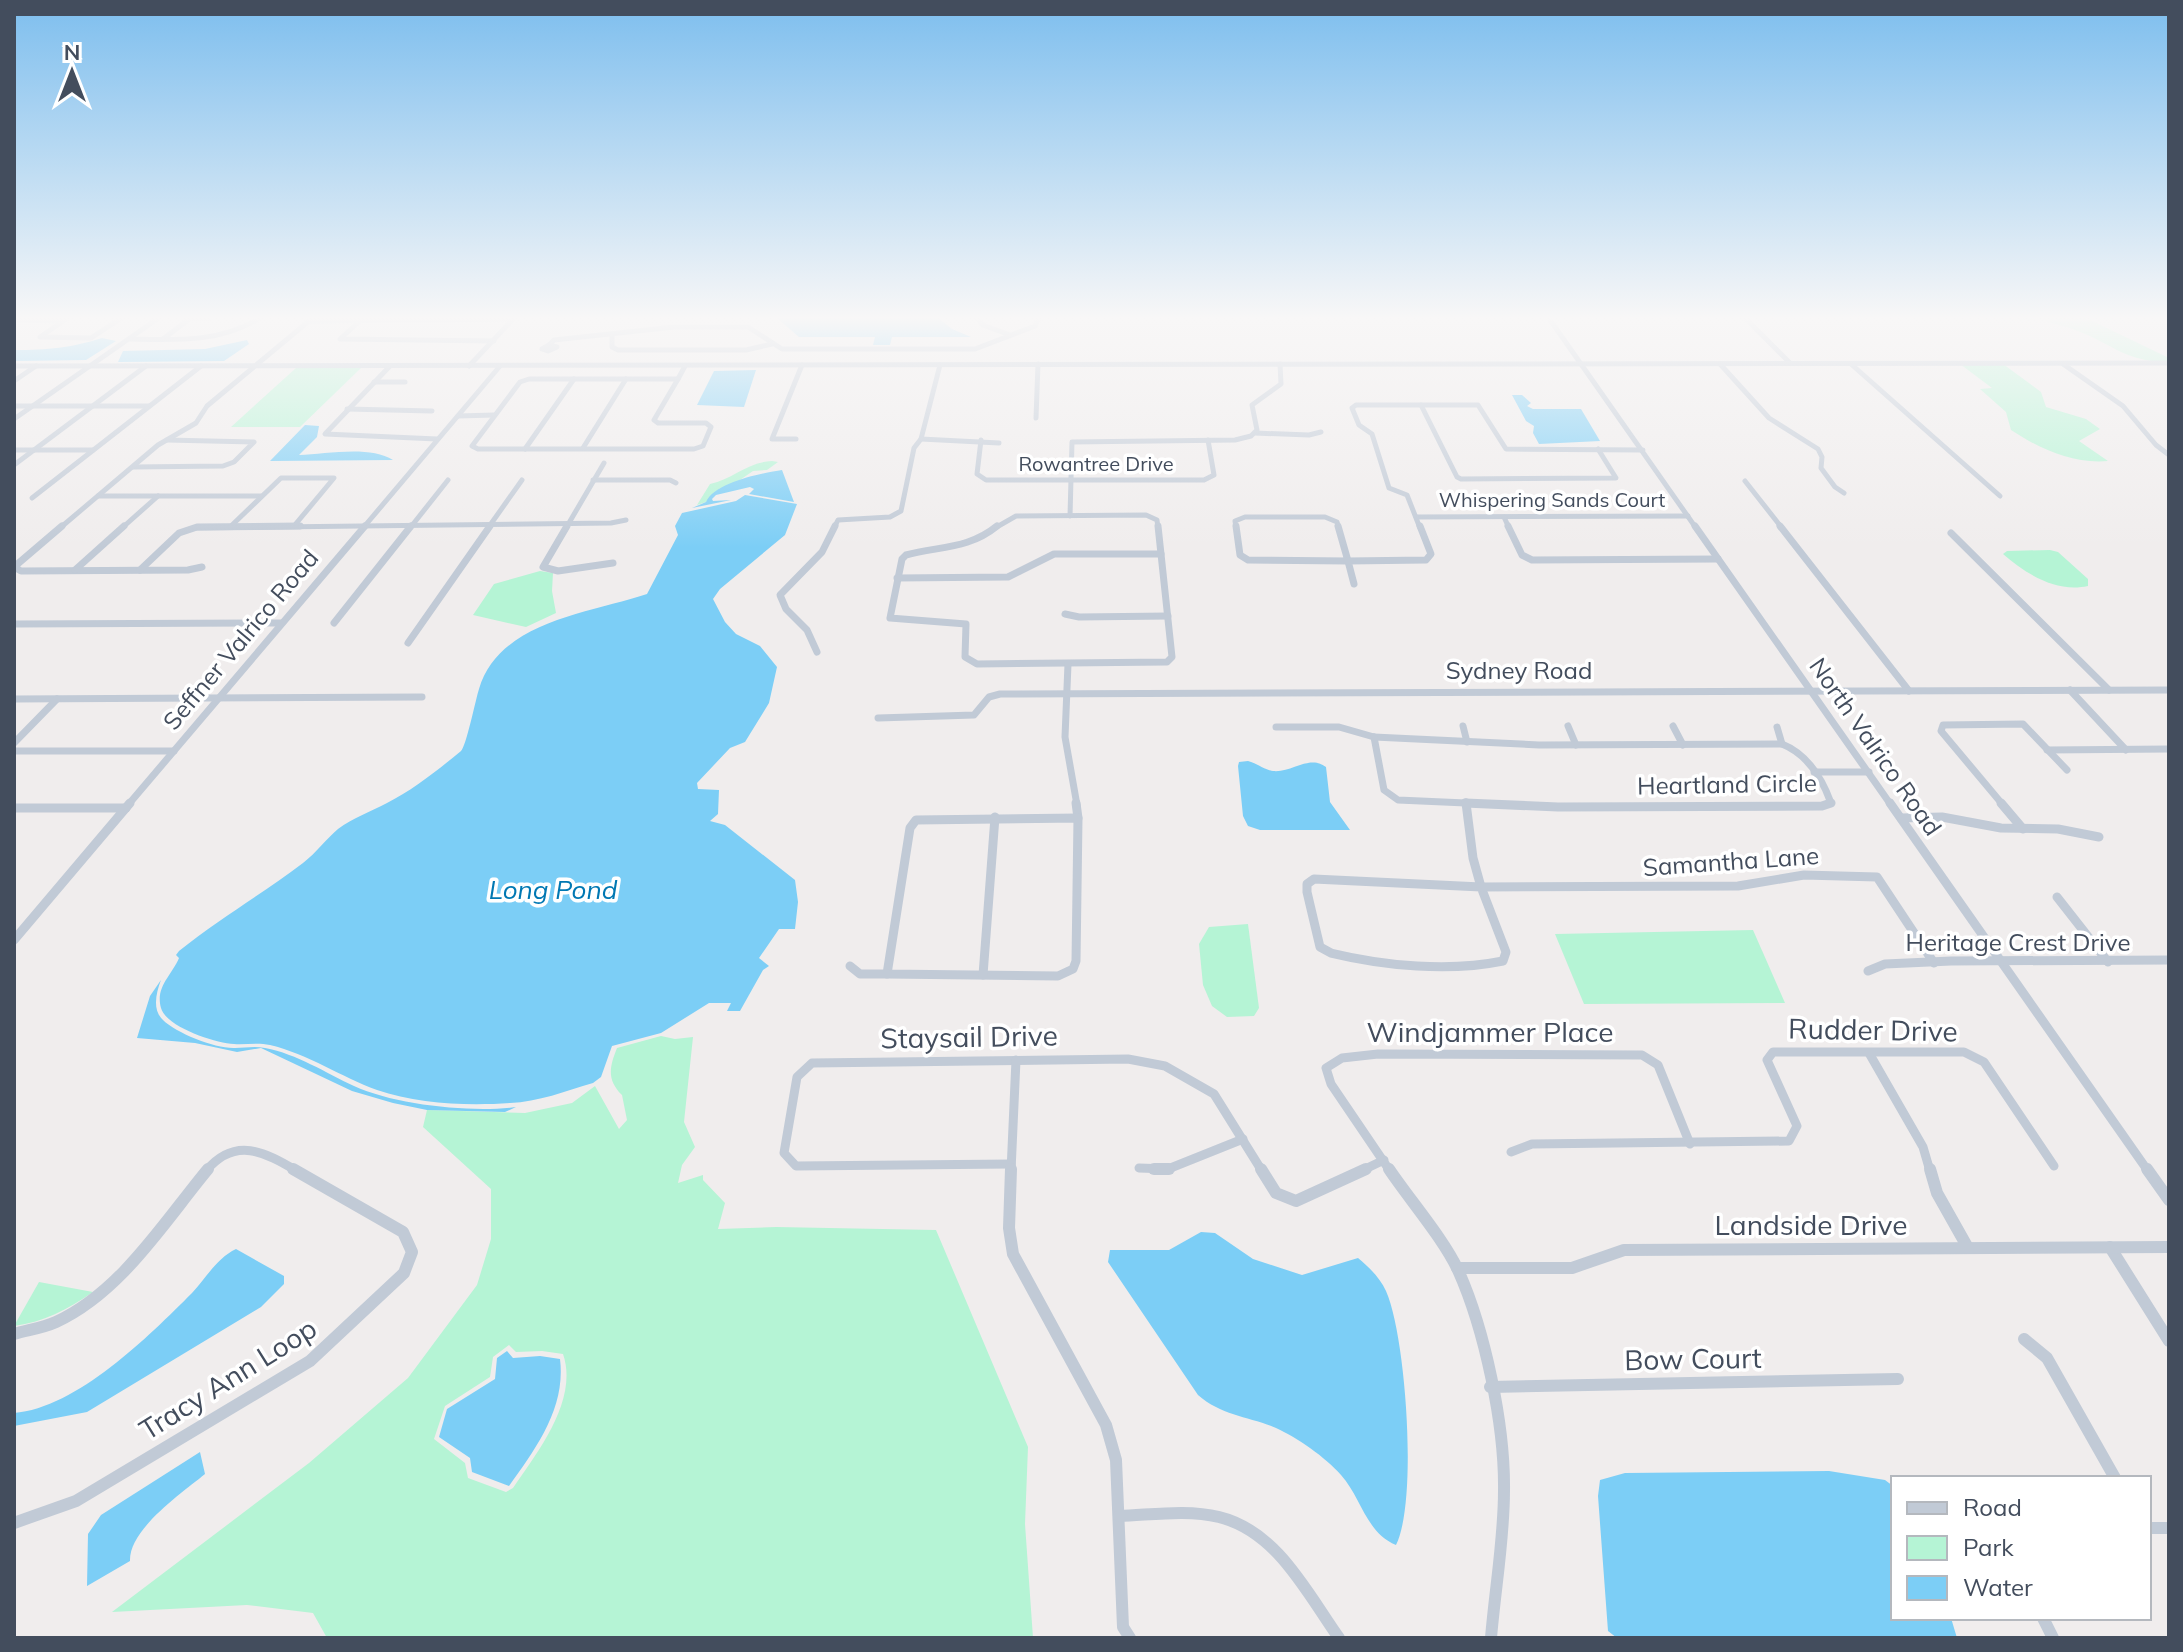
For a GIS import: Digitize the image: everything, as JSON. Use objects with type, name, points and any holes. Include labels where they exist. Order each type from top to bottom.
[{"type":"street","points":[[14,419],[50,394]]},
{"type":"street","points":[[14,465],[109,394]]},
{"type":"street","points":[[32,498],[165,394]]},
{"type":"street","points":[[202,567],[139,571],[14,569],[16,564],[165,440],[196,423],[207,406],[221,394]]},
{"type":"street","points":[[362,394],[325,434],[437,439]]},
{"type":"street","name":"Seffner Valrico Road","points":[[14,940],[476,394]]},
{"type":"street","points":[[510,394],[472,444],[473,448],[694,449],[703,446],[711,427],[706,423],[658,423],[654,420],[669,394]]},
{"type":"street","points":[[525,449],[563,394]]},
{"type":"street","points":[[583,448],[617,394]]},
{"type":"street","points":[[790,394],[772,439],[796,439]]},
{"type":"street","points":[[817,652],[802,623],[783,608],[780,595],[822,552],[838,520],[890,517],[901,511],[914,448],[921,439],[933,394]]},
{"type":"street","points":[[1036,418],[1037,394]]},
{"type":"street","points":[[1255,433],[1257,426],[1252,405],[1265,394]]},
{"type":"street","name":"North Valrico Road","points":[[1603,394],[2169,1200]]},
{"type":"street","points":[[1747,394],[1767,416],[1820,451],[1821,468],[1835,487],[1844,493]]},
{"type":"street","points":[[1886,394],[2000,496]]},
{"type":"street","points":[[2106,394],[2123,406],[2137,420],[2147,438],[2169,455]]},
{"type":"street","points":[[1262,396],[1272,400]]},
{"type":"street","points":[[1354,584],[1348,561],[1337,522],[1325,517],[1245,517],[1235,521],[1240,555],[1248,560],[1348,561],[1426,560],[1431,554],[1408,496],[1389,488],[1372,434],[1358,424],[1352,408],[1356,405],[1478,405],[1506,449],[1641,448]]},
{"type":"street","points":[[1421,405],[1457,477],[1461,479],[1616,478],[1600,449]]},
{"type":"street","points":[[14,406],[150,406]]},
{"type":"street","points":[[347,409],[432,411]]},
{"type":"street","points":[[458,416],[494,415]]},
{"type":"street","points":[[1070,516],[1072,442],[1243,439],[1255,433],[1321,432]]},
{"type":"street","points":[[921,439],[999,443]]},
{"type":"street","points":[[132,467],[223,466],[234,462],[254,442],[165,440]]},
{"type":"street","name":"Rowantree Drive","points":[[981,440],[979,478],[1070,481],[1209,479],[1214,475],[1208,440]]},
{"type":"street","points":[[14,450],[93,450]]},
{"type":"street","points":[[604,463],[544,564],[545,569],[556,571],[601,562],[613,563]]},
{"type":"street","points":[[230,527],[285,477],[334,478],[294,526]]},
{"type":"street","points":[[334,623],[448,480]]},
{"type":"street","points":[[408,643],[522,480]]},
{"type":"street","points":[[593,480],[670,480],[676,483]]},
{"type":"street","points":[[1745,481],[1909,691]]},
{"type":"street","points":[[97,496],[261,496]]},
{"type":"street","points":[[74,571],[158,496]]},
{"type":"street","name":"Whispering Sands Court","points":[[1416,517],[1688,516]]},
{"type":"street","points":[[1155,517],[1161,554],[1172,657],[1167,662],[972,663],[965,657],[966,624],[890,618],[897,578],[906,555],[950,550],[978,540],[1005,518],[1155,517]]},
{"type":"street","points":[[1504,517],[1522,555],[1532,560],[1718,559]]},
{"type":"street","points":[[139,571],[182,531],[197,527],[626,520]]},
{"type":"street","points":[[1951,533],[2109,690]]},
{"type":"street","points":[[897,578],[1008,577],[1054,554],[1161,554]]},
{"type":"street","points":[[1065,614],[1079,617],[1168,616]]},
{"type":"street","points":[[14,624],[281,623]]},
{"type":"street","points":[[850,966],[860,974],[1058,976],[1073,969],[1076,961],[1079,818],[1077,792],[1065,745],[1068,664]]},
{"type":"street","points":[[2070,690],[2126,750]]},
{"type":"street","name":"Sydney Road","points":[[878,718],[964,717],[974,715],[989,697],[1000,694],[2169,690]]},
{"type":"street","points":[[14,699],[422,697]]},
{"type":"street","points":[[14,743],[57,699]]},
{"type":"street","points":[[2023,829],[1941,731],[1943,725],[2023,724],[2067,770]]},
{"type":"street","points":[[1463,726],[1467,742]]},
{"type":"street","points":[[1568,726],[1576,745]]},
{"type":"street","points":[[1673,726],[1683,745]]},
{"type":"street","points":[[1276,727],[1356,728],[1374,737]]},
{"type":"street","points":[[1777,727],[1782,744]]},
{"type":"street","name":"Heartland Circle","points":[[1374,737],[1576,745],[1782,744],[1793,746],[1803,755],[1831,803],[1822,806],[1558,807],[1398,800],[1387,795],[1374,737]]},
{"type":"street","points":[[2047,750],[2169,749]]},
{"type":"street","points":[[14,751],[174,751]]},
{"type":"street","points":[[1815,774],[1870,774]]},
{"type":"street","name":"Samantha Lane","points":[[1466,802],[1473,835],[1473,859],[1483,886],[1506,952],[1503,961],[1482,965],[1432,966],[1339,957],[1324,951],[1318,942],[1307,884],[1314,879],[1408,886],[1483,886],[1573,889],[1738,886],[1804,875],[1877,877],[1934,963]]},
{"type":"street","points":[[14,808],[126,808]]},
{"type":"street","points":[[887,974],[910,828],[916,820],[927,817],[1079,818]]},
{"type":"street","points":[[983,975],[995,817]]},
{"type":"street","points":[[1901,818],[1942,817],[2001,828],[2058,829],[2099,837]]},
{"type":"street","points":[[2057,897],[2108,962]]},
{"type":"street","name":"Heritage Crest Drive","points":[[1868,971],[1885,964],[2169,960]]},
{"type":"street","name":"Rudder Drive","points":[[1511,1152],[1532,1144],[1789,1141],[1797,1126],[1767,1060],[1773,1052],[1964,1052],[1984,1062],[2054,1166]]},
{"type":"street","points":[[1869,1053],[1923,1147],[1937,1193],[1968,1248]]},
{"type":"street","name":"Windjammer Place","points":[[1491,1638],[1504,1475],[1501,1436],[1470,1301],[1457,1268],[1331,1084],[1326,1068],[1342,1058],[1378,1054],[1642,1055],[1658,1065],[1690,1144]]},
{"type":"street","name":"Staysail Drive","points":[[1011,1164],[796,1166],[784,1153],[797,1077],[812,1063],[1128,1059],[1165,1066],[1214,1094],[1276,1193],[1296,1201],[1384,1160]]},
{"type":"street","points":[[1016,1060],[1009,1228],[1013,1254],[1106,1425],[1116,1460],[1123,1627],[1130,1638]]},
{"type":"street","points":[[1139,1168],[1168,1169],[1243,1139]]},
{"type":"street","name":"Tracy Ann Loop","points":[[14,1334],[55,1323],[98,1296],[119,1276],[211,1165],[238,1150],[261,1150],[403,1232],[411,1240],[413,1251],[404,1273],[310,1361],[76,1501],[14,1523]]},
{"type":"street","points":[[2110,1247],[2169,1341]]},
{"type":"street","name":"Landside Drive","points":[[1457,1268],[1572,1268],[1624,1250],[2169,1247]]},
{"type":"street","points":[[2024,1339],[2047,1358],[2114,1476]]},
{"type":"street","name":"Bow Court","points":[[1490,1387],[1898,1379]]},
{"type":"street","points":[[1119,1516],[1216,1516],[1248,1527],[1275,1551],[1339,1638]]},
{"type":"street","points":[[2044,1620],[2053,1638]]},
{"type":"green space","points":[[267,394],[334,394],[300,427],[231,427]]},
{"type":"green space","points":[[1986,394],[2042,394],[2046,407],[2086,419],[2100,429],[2079,441],[2108,461],[2069,458],[2033,443],[2011,430],[2006,412]]},
{"type":"green space","points":[[778,462],[767,470],[753,471],[719,489],[706,502],[697,505],[710,484],[755,464]]},
{"type":"green space","points":[[2007,551],[2058,552],[2088,579],[2088,586],[2064,587],[2042,580],[2003,554]]},
{"type":"green space","points":[[540,571],[553,573],[556,613],[526,627],[473,615],[494,584]]},
{"type":"green space","points":[[1248,924],[1259,1008],[1254,1016],[1227,1017],[1212,1006],[1203,985],[1199,944],[1209,927]]},
{"type":"green space","points":[[1753,930],[1785,1003],[1584,1004],[1555,934]]},
{"type":"green space","points":[[661,1036],[675,1039],[693,1037],[684,1122],[695,1147],[682,1165],[678,1183],[703,1175],[703,1180],[725,1203],[718,1229],[936,1230],[1028,1447],[1025,1524],[1033,1638],[327,1638],[313,1613],[247,1605],[112,1612],[309,1463],[408,1378],[477,1285],[491,1239],[491,1189],[423,1127],[427,1110],[525,1113],[572,1103],[595,1086],[619,1129],[627,1120],[622,1095],[611,1073],[617,1048]],"holes":[[[509,1345],[516,1352],[563,1354],[565,1389],[561,1407],[544,1442],[513,1488],[506,1492],[468,1478],[465,1463],[434,1439],[445,1406],[490,1377],[493,1357]]]},
{"type":"green space","points":[[39,1282],[93,1292],[55,1314],[14,1326]]},
{"type":"water","points":[[702,394],[748,394],[744,407],[697,405]]},
{"type":"water","points":[[1512,395],[1522,395],[1531,403],[1527,406],[1533,409],[1581,409],[1600,441],[1539,444],[1533,433],[1534,426],[1526,421]]},
{"type":"water","points":[[305,425],[319,426],[317,437],[299,455],[360,452],[383,455],[393,460],[270,461]]},
{"type":"water","points":[[782,470],[794,502],[749,494],[754,489],[750,487],[716,495],[712,499],[731,500],[692,508],[706,502],[711,495],[729,484]]},
{"type":"water","name":"Long Pond","points":[[745,495],[797,504],[785,535],[720,589],[713,599],[725,622],[736,634],[760,646],[777,667],[769,703],[745,742],[730,748],[697,783],[698,789],[719,790],[718,814],[710,821],[725,825],[795,880],[798,902],[795,929],[779,929],[759,958],[769,966],[763,970],[740,1011],[727,1011],[731,1003],[709,1003],[661,1033],[612,1046],[601,1077],[593,1083],[531,1101],[477,1104],[443,1103],[392,1095],[284,1049],[265,1044],[226,1043],[204,1037],[172,1022],[165,1015],[160,994],[179,958],[176,955],[179,951],[303,863],[338,829],[406,792],[461,751],[479,689],[490,666],[506,648],[549,623],[647,594],[678,535],[675,526],[682,513],[736,501]]},
{"type":"water","points":[[1248,761],[1273,771],[1313,762],[1326,767],[1330,802],[1350,830],[1260,830],[1248,826],[1243,816],[1238,766],[1239,762]]},
{"type":"water","points":[[161,980],[156,1001],[160,1016],[177,1030],[197,1039],[227,1048],[257,1047],[277,1051],[371,1093],[412,1103],[478,1109],[516,1107],[505,1112],[427,1110],[352,1091],[261,1048],[237,1052],[195,1043],[137,1038],[150,996]]},
{"type":"water","points":[[1201,1232],[1215,1233],[1253,1259],[1302,1275],[1358,1258],[1384,1286],[1399,1343],[1407,1418],[1407,1493],[1396,1545],[1378,1532],[1348,1484],[1319,1455],[1284,1432],[1226,1412],[1198,1395],[1108,1262],[1110,1250],[1169,1250]]},
{"type":"water","points":[[236,1249],[284,1276],[284,1284],[261,1307],[87,1412],[14,1426],[14,1413],[62,1398],[87,1384],[133,1349],[192,1293],[217,1263]]},
{"type":"water","points":[[507,1351],[513,1358],[540,1356],[560,1359],[561,1377],[554,1411],[547,1427],[509,1486],[472,1472],[470,1458],[439,1437],[447,1409],[495,1379],[497,1358]]},
{"type":"water","points":[[200,1452],[205,1474],[147,1524],[132,1549],[130,1561],[87,1586],[88,1534],[101,1515]]},
{"type":"water","points":[[1829,1471],[1885,1480],[1891,1484],[1891,1620],[1952,1620],[1957,1638],[1617,1638],[1608,1631],[1598,1496],[1600,1480],[1625,1473]]}]
